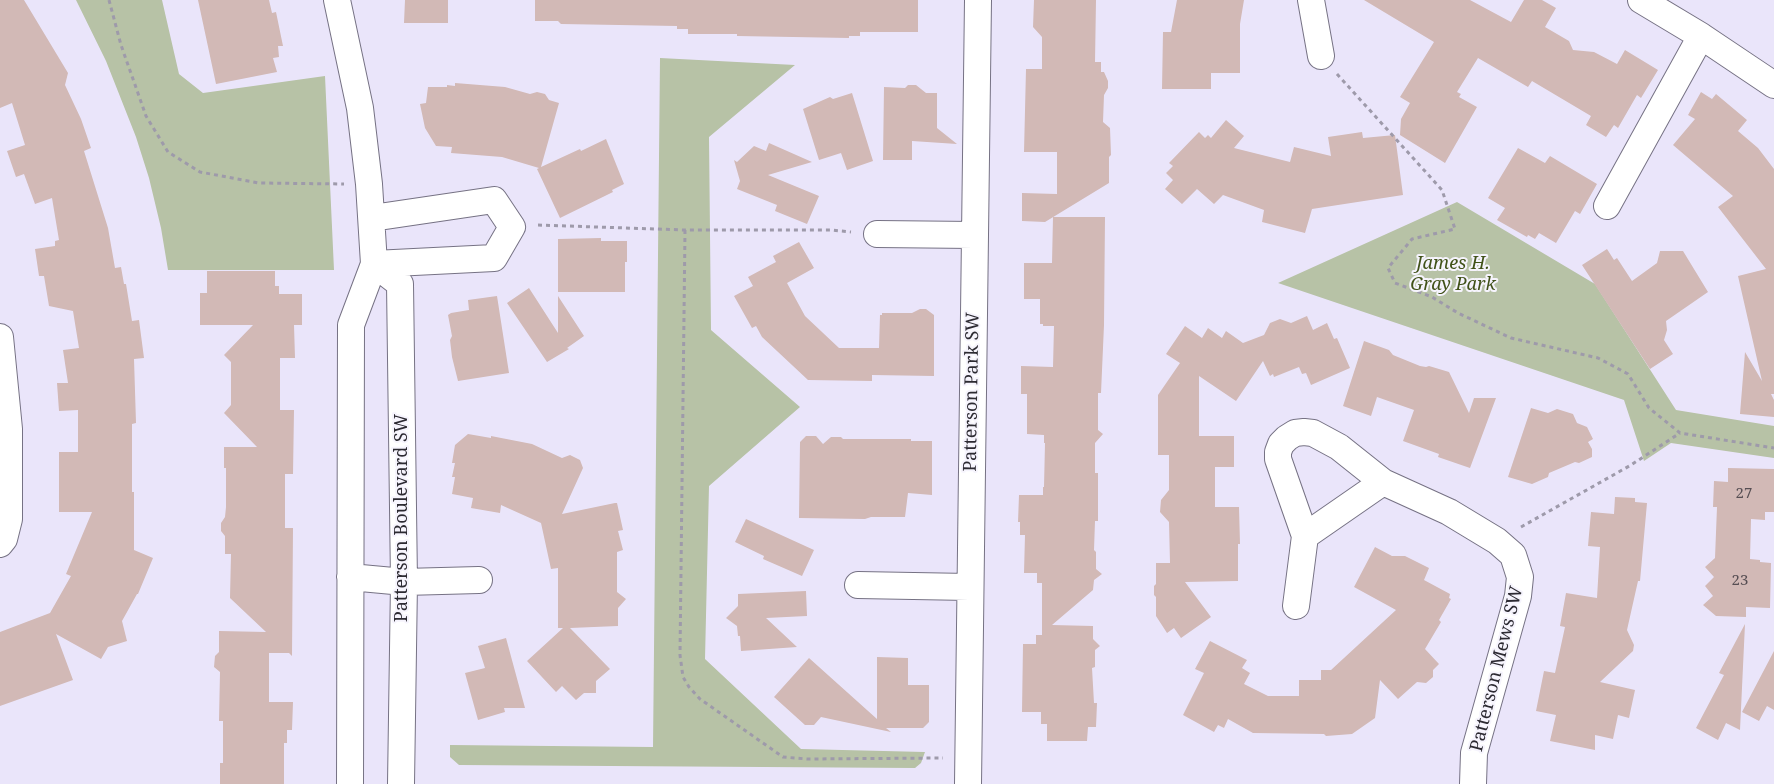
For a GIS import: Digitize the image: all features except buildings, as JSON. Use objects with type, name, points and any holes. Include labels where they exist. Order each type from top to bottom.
[{"type":"street","points":[[337,0],[360,108],[370,184],[374,264],[351,325],[350,784]]},
{"type":"street","name":"Patterson Park SW","points":[[968,784],[969,587],[978,0]]},
{"type":"street","points":[[1311,0],[1321,56]]},
{"type":"street","points":[[1641,0],[1701,36],[1774,85]]},
{"type":"street","points":[[1607,206],[1701,36]]},
{"type":"street","points":[[372,218],[494,200],[512,226],[494,258],[374,264]]},
{"type":"street","points":[[877,234],[974,235]]},
{"type":"street","name":"Patterson Boulevard SW","points":[[374,264],[400,284],[404,582],[401,784]]},
{"type":"street","points":[[0,338],[9,429],[8,519],[4,539],[0,544]]},
{"type":"street","name":"Patterson Mews SW","points":[[1296,606],[1305,536],[1278,459],[1278,452],[1287,438],[1294,433],[1312,433],[1339,447],[1383,482],[1449,512],[1496,541],[1513,555],[1520,577],[1518,596],[1474,753],[1473,784]]},
{"type":"street","points":[[1305,536],[1383,482]]},
{"type":"street","points":[[350,577],[404,582],[479,580]]},
{"type":"street","points":[[858,585],[969,587]]},
{"type":"path","points":[[109,0],[121,45],[146,116],[168,152],[200,172],[259,183],[370,184]]},
{"type":"path","points":[[1321,56],[1442,190],[1455,229],[1412,239],[1388,268],[1395,283],[1432,296],[1458,313],[1512,338],[1598,358],[1628,374],[1649,408],[1680,433],[1774,448]]},
{"type":"path","points":[[512,226],[529,224],[686,230],[831,230],[877,234]]},
{"type":"path","points":[[686,230],[680,655],[683,677],[700,699],[783,757],[807,759],[968,758]]},
{"type":"path","points":[[1496,541],[1631,465],[1680,433]]},
{"type":"green space","points":[[76,0],[162,0],[179,74],[203,93],[325,76],[334,270],[168,270],[161,228],[149,178],[136,137],[106,61]]},
{"type":"green space","points":[[660,58],[795,65],[709,137],[711,330],[800,407],[709,486],[705,659],[801,749],[925,752],[921,763],[915,768],[459,765],[450,757],[450,745],[653,747]]},
{"type":"green space","name":"James H. Gray Park","points":[[1457,202],[1595,284],[1676,410],[1774,426],[1774,458],[1671,443],[1644,461],[1624,400],[1278,283]]}]
